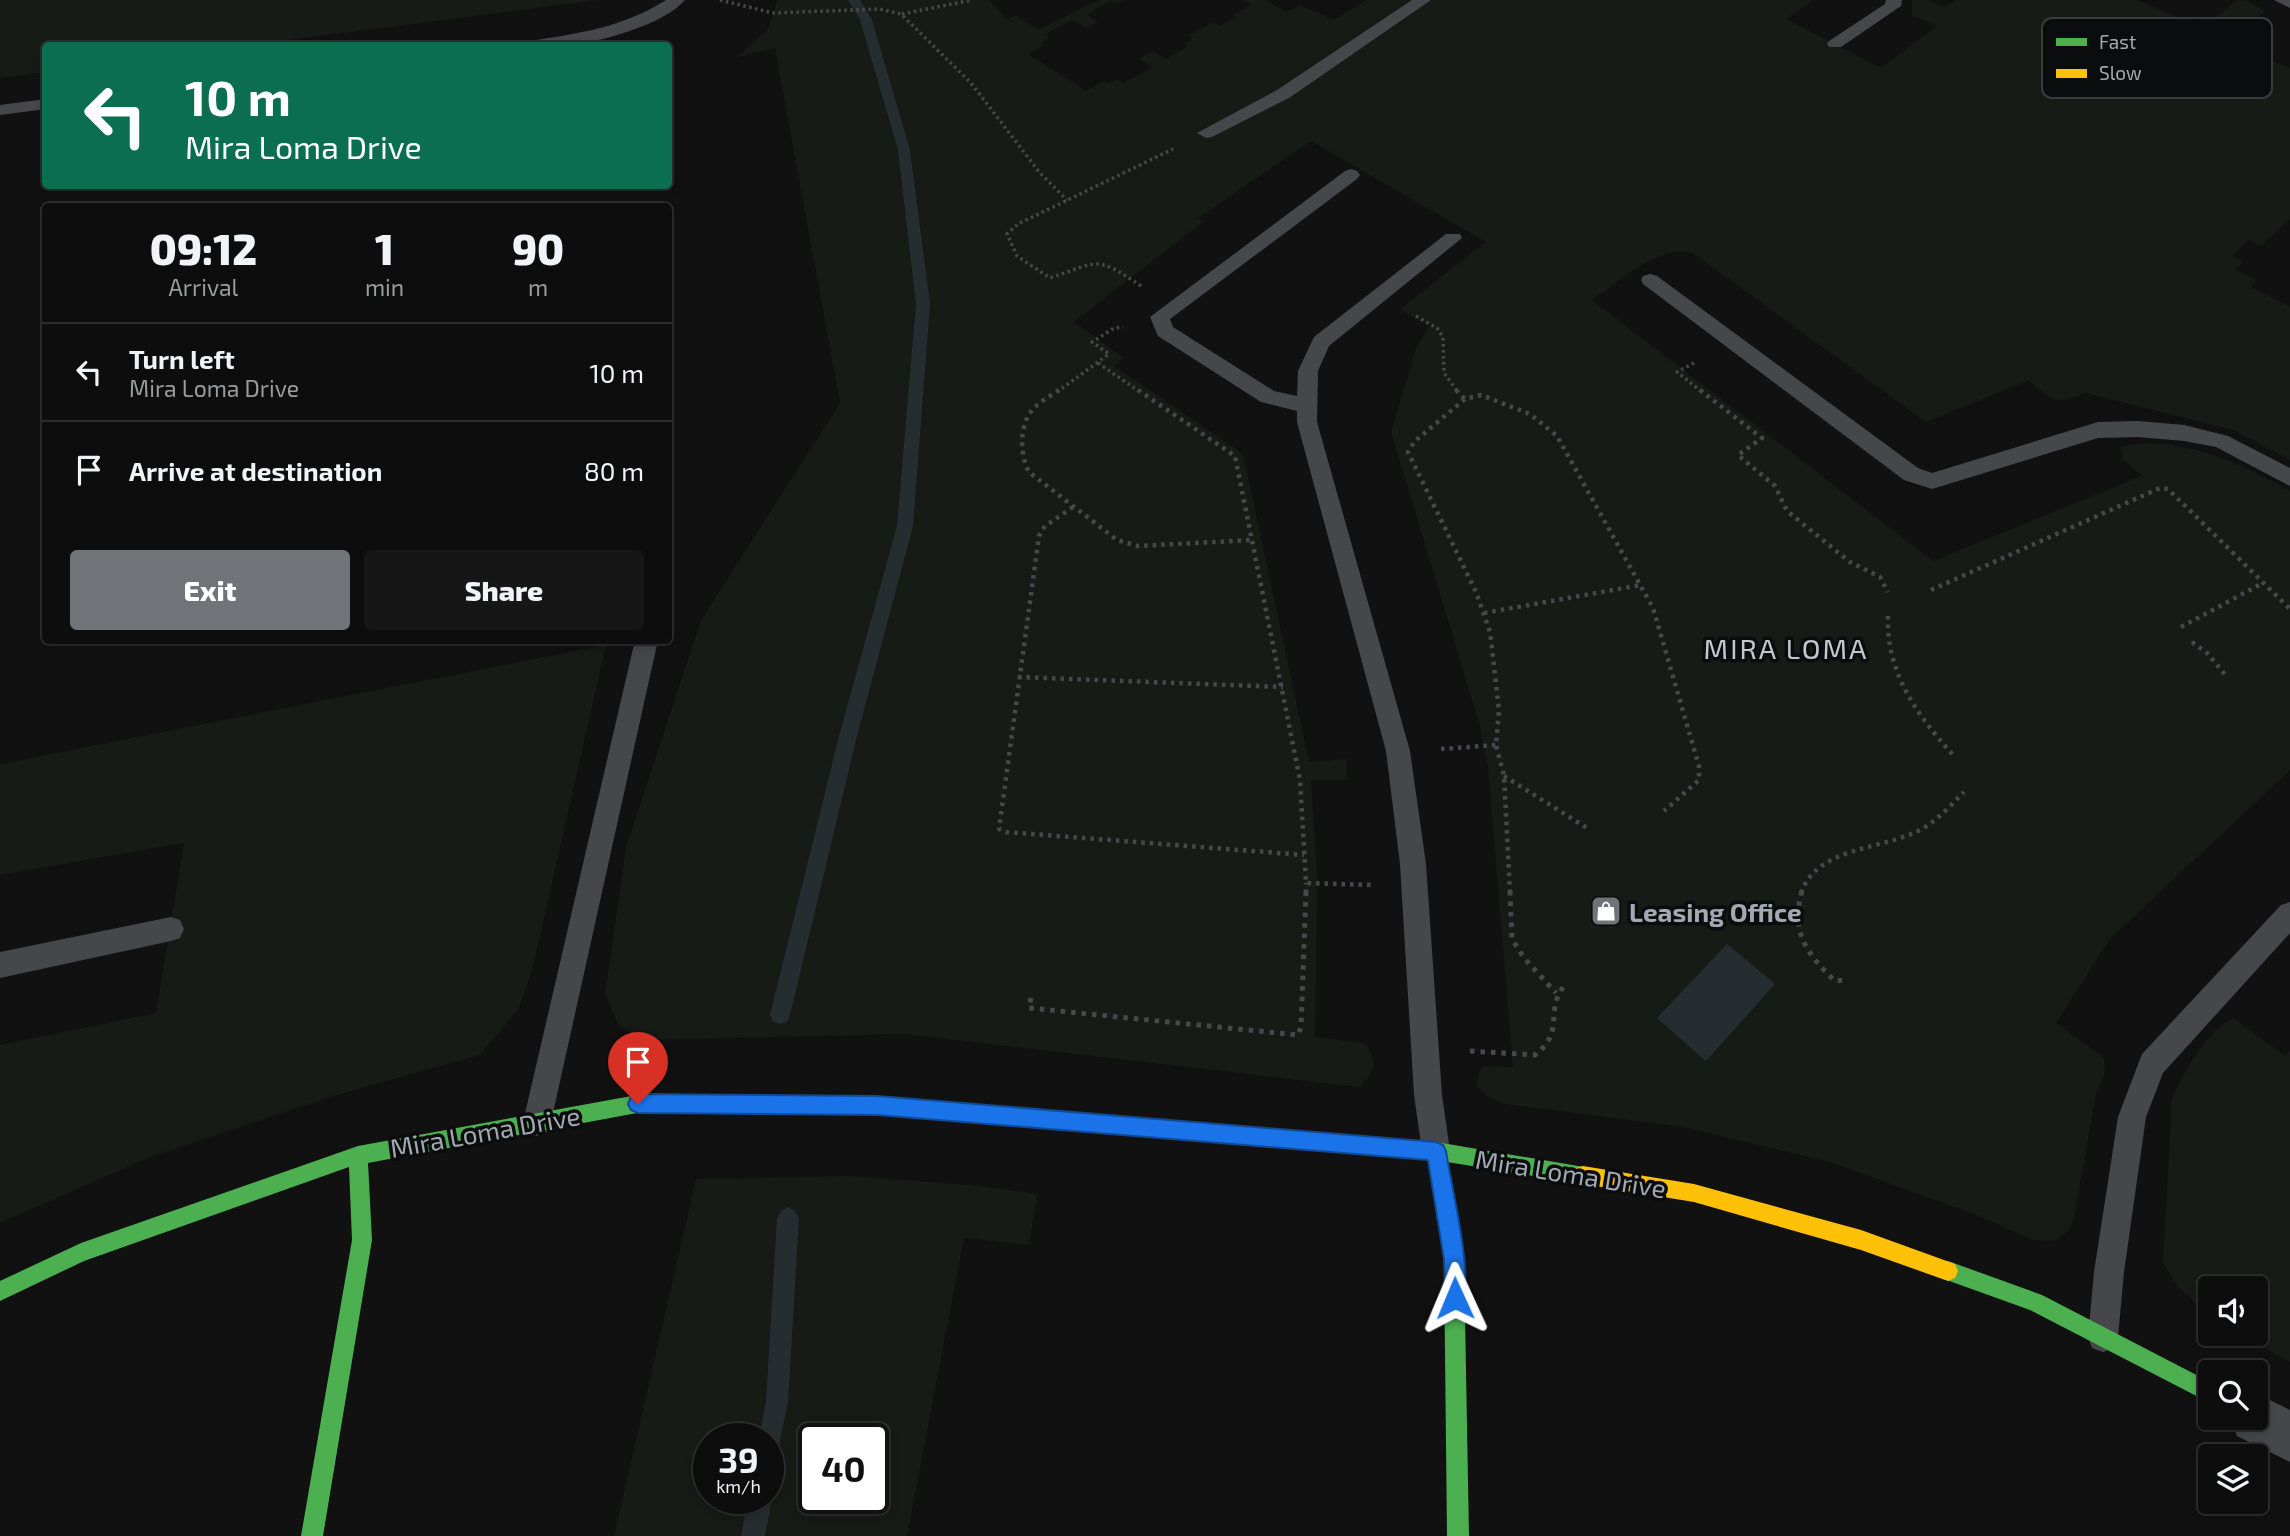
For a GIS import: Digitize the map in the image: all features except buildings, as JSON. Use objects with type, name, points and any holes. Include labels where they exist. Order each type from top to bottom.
[{"type":"street","name":"Mira Loma Drive","points":[[0,1291],[81,1254],[358,1155],[638,1104],[878,1105],[1436,1151],[1694,1193],[1849,1236],[2035,1302],[2198,1387]]},
{"type":"street","points":[[1436,1151],[1454,1259],[1458,1536]]},
{"type":"street","points":[[312,1536],[362,1240],[358,1155]]},
{"type":"street","points":[[2268,1425],[2290,1437]]},
{"type":"lane","points":[[550,42],[620,29],[658,14],[677,0]]},
{"type":"lane","points":[[1206,133],[1283,94],[1423,0]]},
{"type":"lane","points":[[1835,44],[1893,6],[1894,0]]},
{"type":"lane","points":[[2282,0],[2290,4]]},
{"type":"lane","points":[[0,110],[42,105]]},
{"type":"lane","points":[[1308,406],[1268,397],[1166,331],[1160,317],[1351,175]]},
{"type":"lane","points":[[1436,1151],[1428,1095],[1415,885],[1398,751],[1307,422],[1308,371],[1321,342],[1453,238]]},
{"type":"lane","points":[[1650,280],[1911,474],[1932,481],[2098,430],[2138,429],[2184,433],[2221,441],[2290,478]]},
{"type":"lane","points":[[537,1122],[646,644]]},
{"type":"lane","points":[[2103,1337],[2109,1272],[2132,1117],[2152,1064],[2290,914]]},
{"type":"lane","points":[[0,965],[171,929]]},
{"type":"path","points":[[720,0],[773,13],[880,9],[901,14],[972,0]]},
{"type":"path","points":[[901,14],[971,83],[1040,173],[1067,200]]},
{"type":"path","points":[[1175,306],[1108,264],[1098,262],[1050,278],[1016,257],[1009,247],[1007,234],[1018,224],[1206,133]]},
{"type":"path","points":[[1410,313],[1437,328],[1443,337],[1444,373],[1465,399]]},
{"type":"path","points":[[1162,323],[1114,328],[1092,342],[1109,354],[1034,408],[1027,418],[1022,445],[1023,461],[1029,472],[1127,545],[1252,540]]},
{"type":"path","points":[[1732,341],[1677,372],[1762,438],[1738,455],[1779,489],[1787,511],[1850,562],[1880,577],[1888,592]]},
{"type":"path","points":[[1031,998],[1029,1008],[1298,1035],[1301,1027],[1306,883],[1300,780],[1235,456],[1098,363]]},
{"type":"path","points":[[1556,993],[1524,958],[1512,939],[1504,776],[1496,745],[1499,710],[1490,632],[1408,452],[1415,441],[1465,399],[1481,395],[1506,402],[1530,414],[1556,436],[1653,608],[1699,766],[1699,780],[1664,811]]},
{"type":"path","points":[[1931,590],[2160,488],[2168,489],[2290,609]]},
{"type":"path","points":[[1073,507],[1045,526],[1039,536],[999,829],[1006,832],[1304,856]]},
{"type":"path","points":[[2181,627],[2263,583]]},
{"type":"path","points":[[1483,613],[1641,586]]},
{"type":"path","points":[[1888,616],[1886,635],[1891,659],[1909,699],[1923,723],[1954,756]]},
{"type":"path","points":[[2192,642],[2207,653],[2227,677]]},
{"type":"path","points":[[1018,677],[1283,687]]},
{"type":"path","points":[[1398,751],[1496,745]]},
{"type":"path","points":[[1504,776],[1526,787],[1587,828]]},
{"type":"path","points":[[1846,981],[1835,981],[1819,966],[1805,949],[1797,928],[1796,907],[1810,874],[1853,852],[1916,832],[1938,817],[1964,792]]},
{"type":"path","points":[[1306,883],[1415,885]]},
{"type":"path","points":[[1425,1047],[1535,1055],[1551,1040],[1556,1023],[1553,1003],[1556,993],[1564,986]]},
{"type":"shaded area","points":[[0,0],[599,0],[273,42],[42,42],[42,72],[0,78]]},
{"type":"shaded area","points":[[777,0],[990,0],[1007,20],[1015,15],[1038,30],[1099,0],[1123,0],[1116,4],[1111,1],[1087,14],[1098,22],[1086,28],[1072,20],[1046,34],[1050,37],[1041,43],[1045,45],[1028,54],[1086,91],[1104,81],[1108,84],[1117,79],[1123,83],[1152,68],[1139,59],[1153,51],[1166,59],[1188,46],[1184,43],[1193,38],[1189,35],[1213,22],[1220,26],[1236,17],[1233,15],[1251,5],[1244,0],[1265,0],[1287,12],[1300,5],[1334,20],[1366,0],[1813,0],[1786,19],[1881,68],[1937,26],[1912,15],[1912,0],[1927,0],[1945,7],[1956,0],[2137,0],[2179,18],[2042,18],[2042,98],[2272,98],[2272,61],[2290,68],[2290,219],[2261,246],[2249,239],[2232,256],[2243,262],[2236,270],[2257,280],[2251,287],[2290,307],[2290,460],[2234,430],[2086,393],[2068,399],[2055,399],[2043,393],[2029,380],[1926,422],[1693,253],[1668,253],[1654,259],[1592,300],[1933,561],[2142,476],[2123,459],[2121,447],[2163,444],[2185,448],[2252,471],[2290,491],[2290,770],[2110,939],[2056,1023],[2104,1058],[2105,1072],[2096,1094],[2074,1218],[2069,1230],[2055,1241],[2033,1240],[1977,1215],[1830,1162],[1683,1127],[1505,1104],[1486,1096],[1477,1086],[1479,1072],[1484,1066],[1513,1067],[1488,767],[1480,726],[1391,432],[1416,349],[1429,326],[1400,309],[1486,242],[1311,141],[1198,218],[1203,222],[1074,322],[1124,358],[1114,366],[1238,450],[1244,458],[1309,762],[1347,759],[1347,780],[1311,780],[1317,876],[1315,1037],[1364,1043],[1373,1061],[1369,1077],[1359,1087],[904,1034],[638,1040],[618,1024],[605,994],[626,848],[701,620],[840,403],[775,48],[736,58],[769,28]]},
{"type":"shaded area","points":[[2237,0],[2245,0],[2265,11],[2257,18],[2215,18]]},
{"type":"shaded area","points":[[606,645],[533,967],[519,1008],[480,1055],[336,1095],[150,1157],[0,1223],[0,1045],[156,1013],[184,843],[0,875],[0,764]]},
{"type":"shaded area","points":[[1727,944],[1775,984],[1706,1061],[1657,1018]]},
{"type":"shaded area","points":[[2233,1018],[2285,1056],[2290,1051],[2290,1362],[2261,1346],[2268,1346],[2268,1276],[2198,1276],[2198,1306],[2178,1287],[2163,1263],[2172,1098],[2190,1064],[2206,1041]]},
{"type":"shaded area","points":[[848,1176],[972,1185],[1037,1194],[1029,1245],[964,1238],[907,1536],[614,1536],[696,1179]]},
{"type":"waterway","points":[[780,1015],[848,736],[905,526],[923,304],[904,150],[866,20],[854,0]]},
{"type":"waterway","points":[[773,1423],[777,1402],[788,1218]]},
{"type":"waterway","points":[[753,1536],[757,1514]]},
{"type":"traffic: fast","points":[[0,1291],[81,1253],[358,1155],[637,1104],[755,1104]]},
{"type":"traffic: fast","points":[[1032,1118],[1436,1151],[1583,1175]]},
{"type":"traffic: fast","points":[[1436,1151],[1454,1260],[1458,1536]]},
{"type":"traffic: fast","points":[[312,1536],[362,1240],[358,1155]]},
{"type":"traffic: fast","points":[[1948,1271],[2035,1302],[2198,1387]]},
{"type":"traffic: slow","points":[[755,1104],[878,1105],[1032,1118]]},
{"type":"traffic: slow","points":[[1583,1175],[1694,1193],[1861,1240],[1948,1271]]},
{"type":"place","name":"Leasing Office","points":[[1606,911]]},
{"type":"district","name":"MIRA LOMA","points":[[1786,648]]},
{"type":"route","points":[[638,1104],[878,1105],[1436,1151],[1454,1259],[1455,1298]]}]
